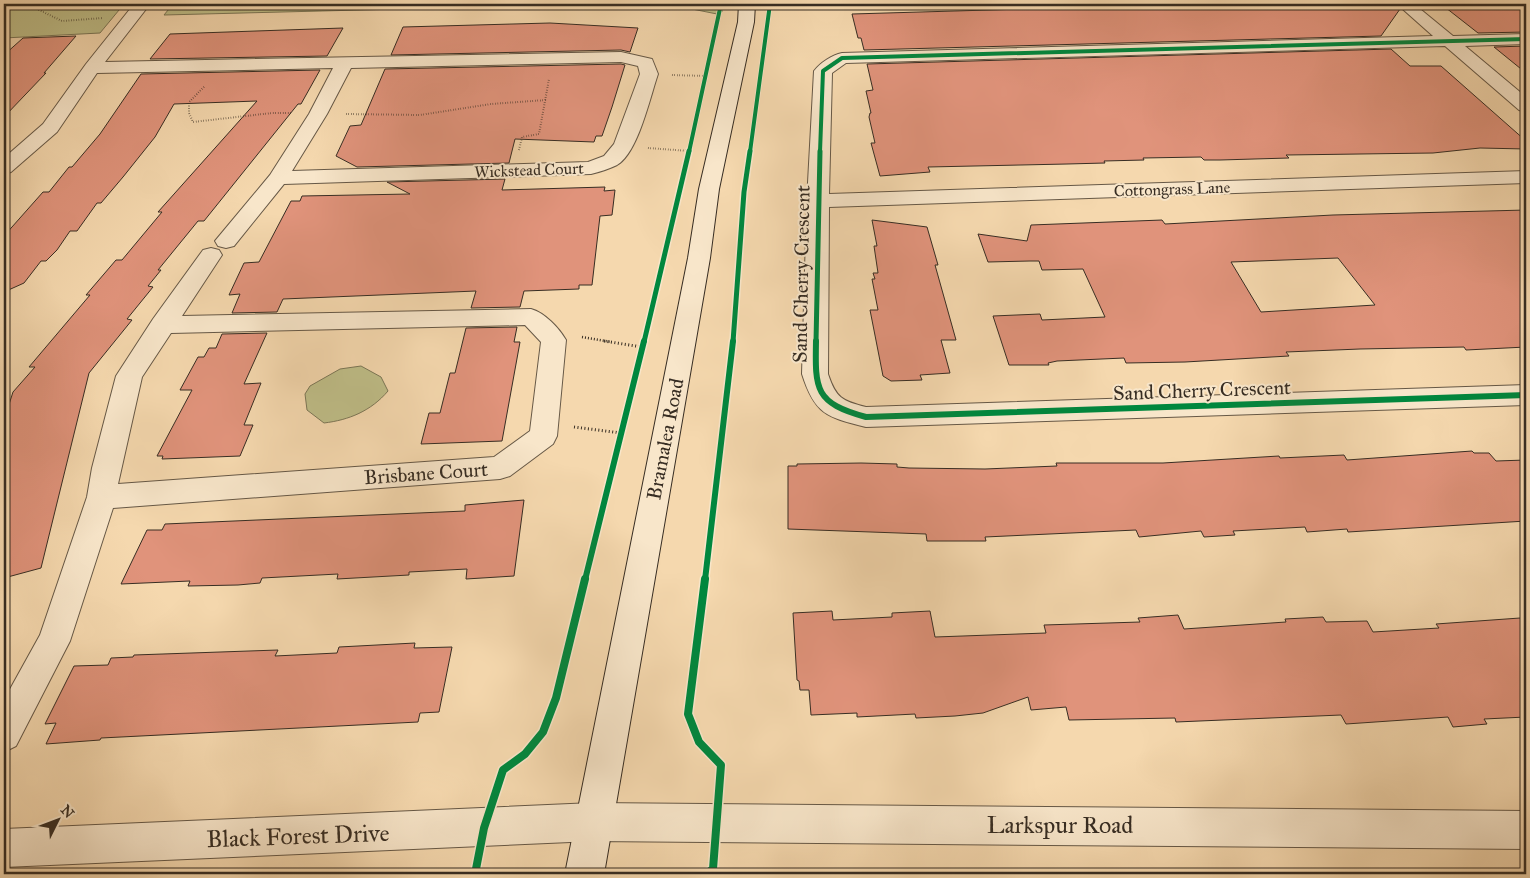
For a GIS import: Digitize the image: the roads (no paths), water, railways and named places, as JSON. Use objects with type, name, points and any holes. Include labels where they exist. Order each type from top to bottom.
[{"type":"street","points":[[4,168],[50,128],[92,68],[142,4]]},
{"type":"street","name":"Bramalea Road","points":[[584,874],[699,258],[709,189],[746,22],[747,4]]},
{"type":"street","points":[[1405,4],[1526,106]]},
{"type":"street","points":[[1449,41],[1526,39]]},
{"type":"street","name":"Sand Cherry Crescent","points":[[1449,41],[842,58],[823,71],[818,201],[816,374],[821,395],[836,409],[866,417],[1526,396]]},
{"type":"street","name":"Wickstead Court","points":[[278,178],[591,168],[611,160],[622,146],[649,74],[646,63],[621,57],[345,63]]},
{"type":"street","points":[[4,734],[54,641],[102,497],[106,468],[129,376],[162,325],[218,248],[278,178],[318,114],[345,63],[92,68]]},
{"type":"street","name":"Cottongrass Lane","points":[[818,201],[1526,177]]},
{"type":"street","name":"Brisbane Court","points":[[102,497],[500,468],[543,436],[554,340],[531,318],[162,325]]},
{"type":"street","name":"Larkspur Road","points":[[593,822],[1526,830]]},
{"type":"street","name":"Black Forest Drive","points":[[4,848],[593,822]]}]
